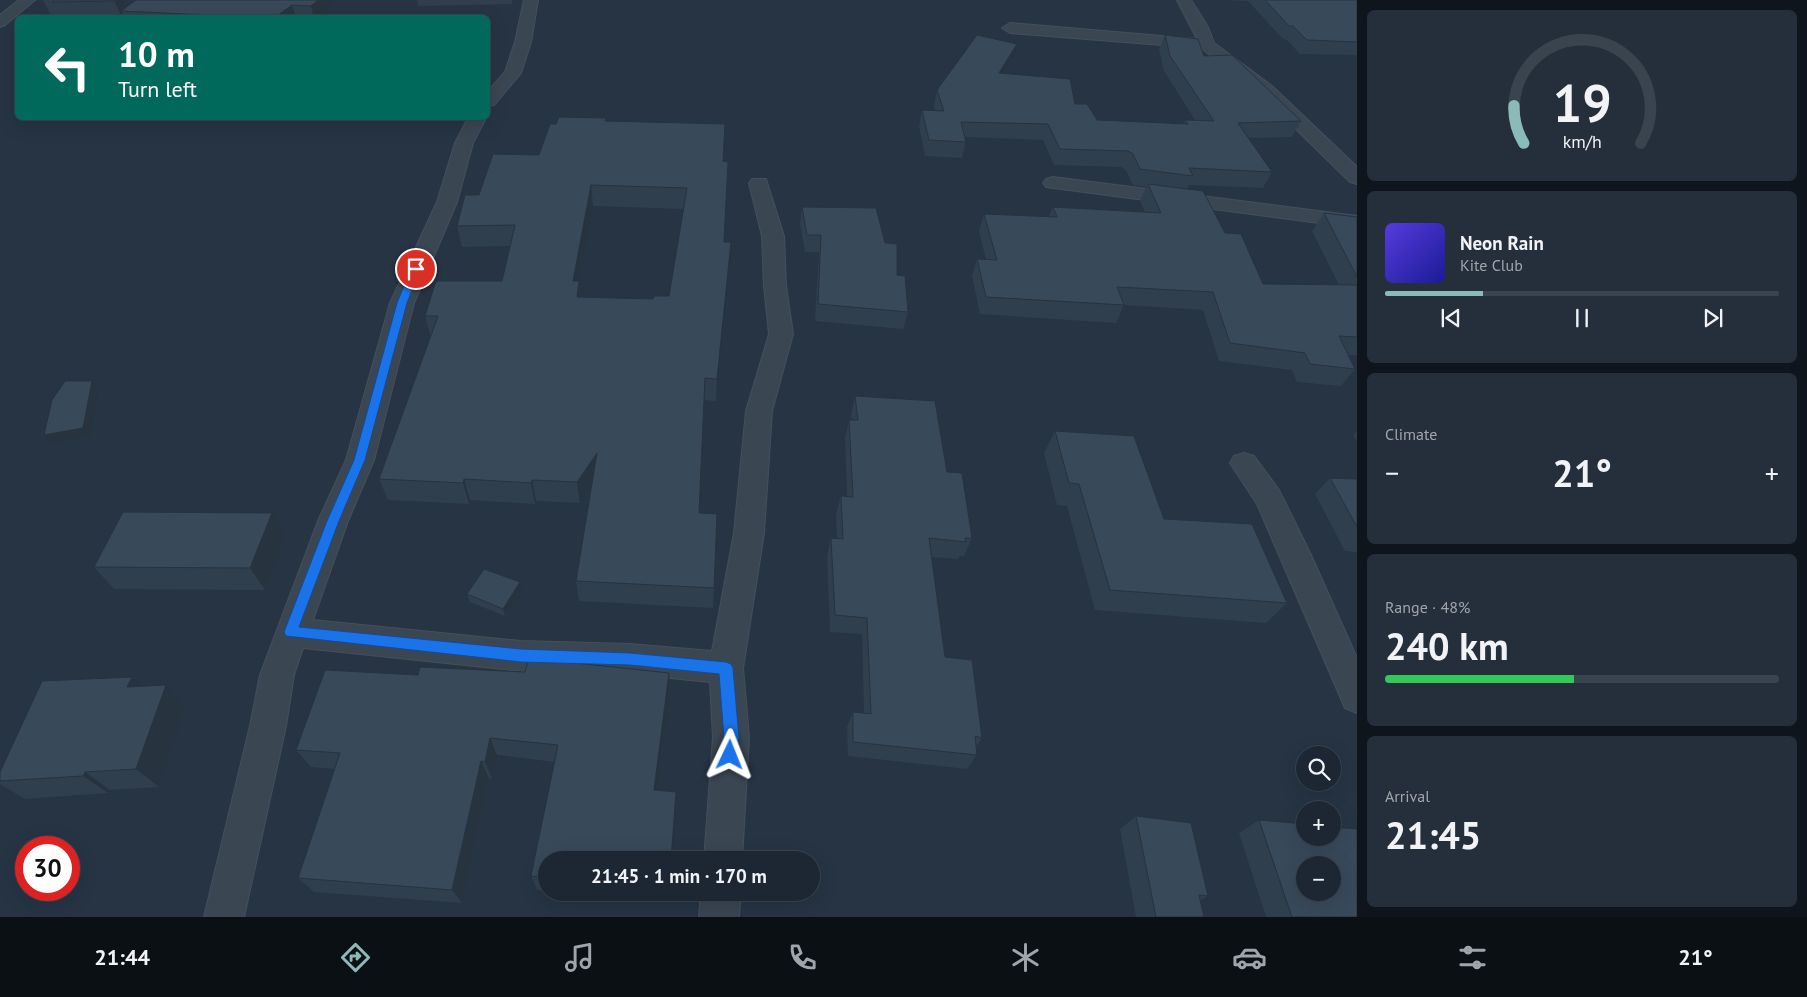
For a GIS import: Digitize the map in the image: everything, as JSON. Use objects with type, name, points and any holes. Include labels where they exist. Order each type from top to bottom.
[{"type":"street","points":[[0,22],[28,0]]},
{"type":"street","points":[[490,99],[512,73],[523,42],[531,0]]},
{"type":"street","points":[[1184,0],[1200,27],[1207,45],[1220,57],[1266,90],[1357,178]]},
{"type":"street","points":[[0,26],[15,27]]},
{"type":"street","points":[[1010,28],[1207,45]]},
{"type":"street","points":[[224,917],[268,726],[277,675],[291,632],[333,521],[360,460],[402,303],[446,202],[464,143],[476,120]]},
{"type":"street","points":[[724,851],[731,738],[726,668],[749,533],[755,479],[759,411],[781,334],[775,286],[773,236],[759,183]]},
{"type":"street","points":[[1052,183],[1357,222]]},
{"type":"street","points":[[1244,463],[1269,498],[1296,555],[1357,697]]},
{"type":"street","points":[[291,632],[521,656],[630,659],[726,668]]},
{"type":"street","points":[[719,917],[720,901]]},
{"type":"building","points":[[54,0],[114,0],[114,1],[52,2]]},
{"type":"building","points":[[136,0],[318,0],[311,6],[292,5],[278,15],[207,15],[121,11]]},
{"type":"building","points":[[1265,0],[1357,0],[1357,42],[1307,40],[1293,26],[1289,26]]},
{"type":"building","points":[[977,35],[1017,44],[999,73],[1070,79],[1075,104],[1087,104],[1097,120],[1188,124],[1185,120],[1214,121],[1170,56],[1165,35],[1198,39],[1204,56],[1232,55],[1301,121],[1238,123],[1272,172],[1189,168],[1193,176],[1140,169],[1133,154],[1128,151],[1060,149],[1048,124],[961,122],[966,142],[929,140],[922,110],[944,111],[937,90]]},
{"type":"building","points":[[559,117],[606,118],[605,121],[725,124],[723,161],[728,162],[724,242],[731,242],[717,379],[705,378],[699,513],[717,514],[714,588],[576,581],[597,453],[577,482],[532,480],[531,483],[464,479],[463,483],[379,479],[438,316],[425,316],[436,281],[502,281],[515,225],[457,226],[465,195],[479,195],[493,154],[539,155],[550,124],[556,124]],"holes":[[[591,185],[687,188],[669,296],[654,296],[653,299],[577,297],[579,281],[573,281]]]},
{"type":"building","points":[[1148,184],[1203,191],[1225,233],[1241,234],[1263,284],[1357,285],[1357,337],[1339,336],[1355,369],[1310,364],[1305,353],[1230,343],[1213,292],[1117,287],[1124,305],[986,297],[977,259],[997,260],[984,214],[1057,217],[1053,207],[1161,213]]},
{"type":"building","points":[[802,207],[876,208],[885,243],[897,244],[897,275],[905,276],[908,312],[818,304],[821,235],[807,235]]},
{"type":"building","points":[[1324,213],[1357,217],[1357,277]]},
{"type":"building","points":[[65,381],[92,381],[83,428],[44,435],[52,400]]},
{"type":"building","points":[[855,396],[935,401],[947,472],[962,473],[972,538],[965,538],[966,542],[929,538],[945,657],[972,660],[982,738],[975,736],[977,755],[853,742],[853,712],[871,714],[867,618],[835,615],[831,538],[843,539],[841,496],[853,497],[849,420],[858,420]]},
{"type":"building","points":[[1055,431],[1134,436],[1164,519],[1252,524],[1287,603],[1110,590],[1079,484],[1069,483]]},
{"type":"building","points":[[1330,478],[1357,479],[1357,527]]},
{"type":"building","points":[[123,512],[272,513],[250,568],[94,567]]},
{"type":"building","points":[[484,569],[520,582],[503,609],[467,594]]},
{"type":"building","points":[[529,658],[669,673],[654,790],[676,792],[672,851],[538,851],[538,877],[531,876],[558,745],[490,738],[485,762],[481,761],[452,890],[298,878],[340,753],[296,750],[325,670],[418,675],[420,667],[525,672]]},
{"type":"building","points":[[132,677],[127,687],[166,685],[136,769],[85,772],[83,776],[0,781],[0,772],[42,681]]},
{"type":"building","points":[[1136,816],[1191,823],[1208,896],[1199,895],[1204,917],[1156,917]]},
{"type":"building","points":[[1259,820],[1296,823],[1296,846],[1341,846],[1341,828],[1357,829],[1357,917],[1292,917]]},
{"type":"route","points":[[416,269],[402,303],[360,460],[333,521],[291,632],[383,640],[521,656],[630,659],[726,668],[731,738],[730,755]]}]
